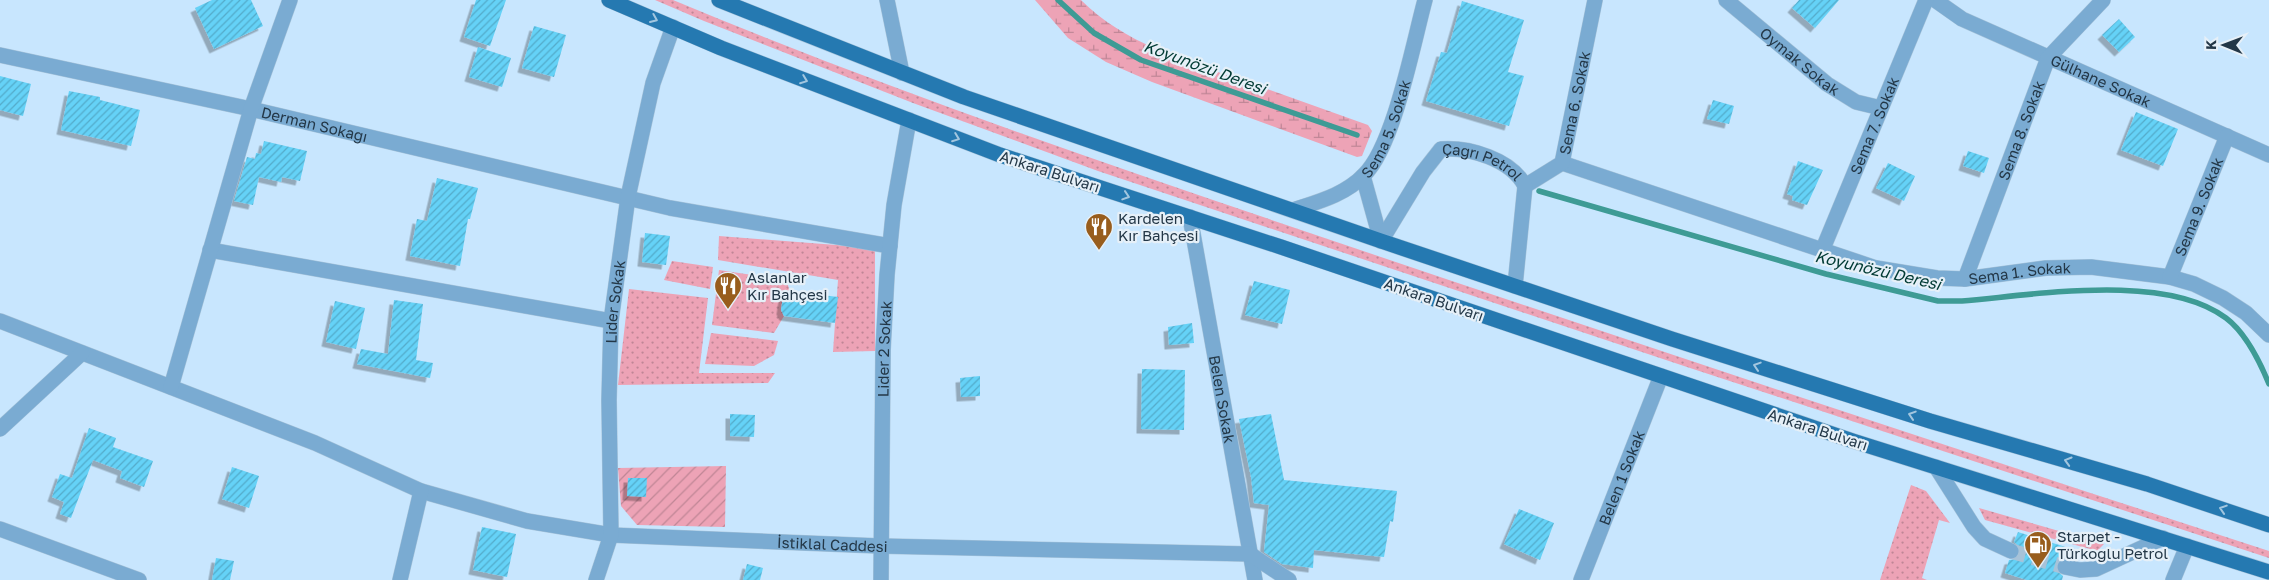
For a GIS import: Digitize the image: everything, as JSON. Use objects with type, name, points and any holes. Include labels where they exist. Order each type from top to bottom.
[{"type":"main road","name":"Ankara Bulvarı","points":[[609,0],[673,27],[1000,155],[1936,467],[2269,572]]},
{"type":"main road","points":[[719,0],[964,97],[1381,241],[1920,418],[2147,484],[2269,525]]},
{"type":"street","points":[[171,387],[250,109],[290,0]]},
{"type":"street","points":[[887,0],[902,73]]},
{"type":"street","name":"Sema 5. Sokak","points":[[1293,210],[1340,192],[1363,176],[1374,164],[1393,120],[1425,0]]},
{"type":"street","name":"Sema 6. Sokak","points":[[1525,186],[1562,163],[1595,0]]},
{"type":"street","name":"Oymak Sokak","points":[[1726,0],[1833,88],[1856,102],[1881,108]]},
{"type":"street","name":"Sema 7. Sokak","points":[[1822,251],[1926,0]]},
{"type":"street","name":"Gülhane Sokak","points":[[1935,0],[1962,19],[2269,154]]},
{"type":"street","name":"Sema 8. Sokak","points":[[1965,278],[2048,58],[2103,0]]},
{"type":"street","name":"Lider Sokak","points":[[596,580],[611,535],[609,400],[611,321],[628,198],[647,109],[673,27]]},
{"type":"street","name":"Derman Sokağı","points":[[0,55],[250,109],[670,208],[890,246]]},
{"type":"street","name":"Lider 2 Sokak","points":[[881,580],[883,350],[890,246],[908,120]]},
{"type":"street","name":"Sema 9. Sokak","points":[[2170,277],[2227,136]]},
{"type":"street","name":"Çağrı Petrol","points":[[1381,241],[1424,172],[1441,149],[1454,148],[1475,153],[1508,167],[1519,176],[1525,186],[1515,286]]},
{"type":"street","name":"Sema 1. Sokak","points":[[1562,163],[1876,268],[1937,278],[1965,278],[2046,268],[2091,267],[2170,277],[2194,284],[2223,298],[2246,313],[2269,335]]},
{"type":"street","points":[[1363,176],[1381,241]]},
{"type":"street","name":"Belen Sokak","points":[[1190,217],[1255,580]]},
{"type":"street","points":[[210,250],[611,321]]},
{"type":"street","name":"İstiklal Caddesi","points":[[0,321],[316,443],[421,491],[527,521],[611,535],[880,546],[1250,554]]},
{"type":"street","points":[[0,429],[82,353]]},
{"type":"street","name":"Belen 1 Sokak","points":[[1581,580],[1661,376]]},
{"type":"street","points":[[1936,467],[1974,527],[1985,540],[2012,551]]},
{"type":"street","points":[[400,580],[421,491]]},
{"type":"street","points":[[0,529],[139,580]]},
{"type":"street","points":[[2066,567],[2080,570],[2096,569],[2163,538]]},
{"type":"street","points":[[2173,580],[2187,546]]},
{"type":"street","points":[[1250,554],[1289,580]]},
{"type":"green space","points":[[655,0],[673,0],[847,69],[1022,134],[1375,255],[2269,551],[2269,558],[1098,171],[913,103]]},
{"type":"green space","points":[[1035,0],[1081,0],[1116,28],[1155,48],[1197,65],[1368,125],[1372,131],[1362,156],[1357,157],[1152,82],[1106,62],[1068,38]]},
{"type":"green space","points":[[719,236],[875,248],[875,351],[833,352],[838,280],[718,260]]},
{"type":"green space","points":[[672,261],[713,267],[710,289],[664,280]]},
{"type":"green space","points":[[719,270],[786,280],[790,291],[783,297],[781,310],[784,316],[774,333],[712,325]]},
{"type":"green space","points":[[629,289],[708,298],[699,373],[775,373],[768,383],[618,385]]},
{"type":"green space","points":[[711,333],[778,341],[774,355],[754,366],[705,364]]},
{"type":"green space","points":[[726,466],[725,527],[637,525],[621,506],[618,468]]},
{"type":"green space","points":[[1911,485],[1926,491],[1950,523],[1939,520],[1922,578],[1927,580],[1880,580]]},
{"type":"green space","points":[[1979,508],[2104,544],[2097,551],[1985,520]]},
{"type":"building","points":[[212,0],[251,0],[263,26],[214,49],[195,8]]},
{"type":"building","points":[[476,0],[506,0],[490,46],[464,37]]},
{"type":"building","points":[[1799,0],[1839,0],[1815,28],[1792,8]]},
{"type":"building","points":[[1462,1],[1524,20],[1508,72],[1524,76],[1509,126],[1426,101],[1441,52],[1447,53]]},
{"type":"building","points":[[2119,19],[2135,37],[2119,52],[2102,35]]},
{"type":"building","points":[[534,26],[566,35],[554,77],[522,68]]},
{"type":"building","points":[[478,47],[511,58],[502,87],[469,77]]},
{"type":"building","points":[[0,76],[31,84],[23,116],[0,110]]},
{"type":"building","points":[[69,91],[100,97],[100,100],[140,110],[131,146],[61,130]]},
{"type":"building","points":[[1713,100],[1734,106],[1729,124],[1707,119]]},
{"type":"building","points":[[2136,112],[2178,129],[2163,166],[2121,150]]},
{"type":"building","points":[[264,141],[307,151],[300,181],[282,177],[281,182],[259,177],[253,205],[234,201],[247,157],[255,159],[256,153],[261,154]]},
{"type":"building","points":[[1968,151],[1989,158],[1984,173],[1963,166]]},
{"type":"building","points":[[1798,161],[1823,170],[1807,205],[1792,200],[1793,196],[1787,194]]},
{"type":"building","points":[[1888,163],[1915,176],[1904,201],[1876,188]]},
{"type":"building","points":[[437,178],[478,188],[470,219],[468,219],[460,266],[410,256],[417,219],[427,221]]},
{"type":"building","points":[[645,233],[670,236],[666,265],[642,262]]},
{"type":"building","points":[[1254,281],[1290,290],[1282,324],[1245,315]]},
{"type":"building","points":[[790,291],[838,297],[835,323],[784,316],[781,310],[783,297]]},
{"type":"building","points":[[394,300],[423,304],[416,360],[433,363],[430,378],[357,364],[361,349],[388,354]]},
{"type":"building","points":[[335,301],[365,308],[356,349],[326,342]]},
{"type":"building","points":[[1192,323],[1194,343],[1169,345],[1168,327]]},
{"type":"building","points":[[1142,369],[1185,370],[1184,430],[1141,429]]},
{"type":"building","points":[[980,376],[980,396],[961,397],[960,378]]},
{"type":"building","points":[[730,414],[755,415],[754,437],[730,436]]},
{"type":"building","points":[[1271,414],[1284,480],[1397,491],[1393,522],[1390,521],[1384,557],[1314,550],[1313,568],[1282,564],[1264,552],[1269,505],[1254,503],[1251,477],[1239,419]]},
{"type":"building","points":[[89,428],[116,438],[113,447],[153,461],[144,487],[120,478],[122,471],[93,460],[71,518],[60,514],[64,502],[52,497],[60,474],[72,478]]},
{"type":"building","points":[[232,467],[259,476],[249,508],[222,499]]},
{"type":"building","points":[[628,478],[647,478],[646,497],[627,496]]},
{"type":"building","points":[[1519,509],[1554,523],[1540,560],[1504,544]]},
{"type":"building","points":[[482,527],[516,534],[507,577],[473,570]]},
{"type":"building","points":[[2018,532],[2072,549],[2069,558],[2062,558],[2056,565],[2056,570],[2063,576],[2062,580],[2027,580],[2005,573],[2009,560],[2016,559],[2020,554],[2019,546],[2014,542]]},
{"type":"building","points":[[216,558],[234,561],[230,580],[212,580]]},
{"type":"building","points":[[747,564],[763,568],[760,580],[743,580]]},
{"type":"waterway","name":"Koyunözü Deresi","points":[[1058,0],[1094,33],[1141,60],[1357,135]]},
{"type":"waterway","name":"Koyunözü Deresi","points":[[1539,191],[1826,274],[1938,301],[1962,301],[2098,290],[2135,291],[2169,295],[2200,304],[2226,318],[2233,324],[2252,348],[2269,384]]},
{"type":"tunnel","points":[[2011,551],[2065,567]]},
{"type":"place","name":"Kardelen Kır Bahçesi","points":[[1099,251]]},
{"type":"place","name":"Aslanlar Kır Bahçesi","points":[[728,310]]},
{"type":"place","name":"Starpet - Türkoğlu Petrol","points":[[2038,569]]}]
